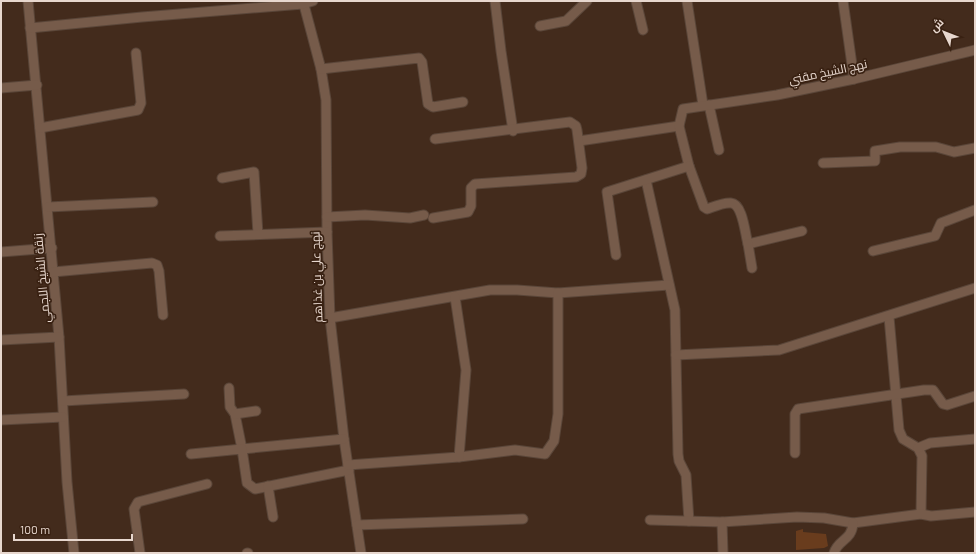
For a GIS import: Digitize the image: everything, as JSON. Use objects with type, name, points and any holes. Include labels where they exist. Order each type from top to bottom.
[{"type":"street","name":"زنقة الشيخ اللجمي","points":[[28,1],[52,248],[74,553]]},
{"type":"street","points":[[30,28],[256,4],[313,1]]},
{"type":"street","points":[[495,1],[500,51],[513,131]]},
{"type":"street","points":[[540,26],[566,21],[587,1]]},
{"type":"street","points":[[636,1],[644,30]]},
{"type":"street","points":[[687,1],[706,105],[719,150]]},
{"type":"street","points":[[843,1],[854,79]]},
{"type":"street","name":"نهج علي بن غذاهم","points":[[303,2],[321,69],[326,100],[327,232],[330,318],[344,439],[361,553]]},
{"type":"street","name":"نهج الشيخ مقني","points":[[679,126],[683,109],[777,95],[854,79],[975,50]]},
{"type":"street","points":[[40,128],[138,110],[141,103],[136,53]]},
{"type":"street","points":[[321,69],[419,58],[422,62],[428,104],[433,107],[463,102]]},
{"type":"street","points":[[1,88],[37,85]]},
{"type":"street","points":[[327,217],[365,215],[410,218],[468,212],[471,206],[470,188],[475,184],[579,176],[582,168],[576,126],[570,122],[513,131],[435,139]]},
{"type":"street","points":[[579,141],[679,126],[689,166],[704,207],[707,209],[729,202],[736,204],[741,212],[752,268]]},
{"type":"street","points":[[823,163],[875,161],[875,150],[900,147],[936,147],[954,152],[975,148]]},
{"type":"street","points":[[616,255],[607,192],[689,166]]},
{"type":"street","points":[[222,178],[254,172],[258,234]]},
{"type":"street","points":[[646,180],[675,310],[678,454],[679,461],[686,475],[689,521]]},
{"type":"street","points":[[48,207],[153,202]]},
{"type":"street","points":[[873,251],[936,236],[941,223],[975,210]]},
{"type":"street","points":[[748,244],[802,231]]},
{"type":"street","points":[[220,236],[327,232]]},
{"type":"street","points":[[1,252],[52,248]]},
{"type":"street","points":[[53,272],[152,263],[157,266],[159,271],[163,315]]},
{"type":"street","points":[[330,318],[490,290],[558,293],[669,285]]},
{"type":"street","points":[[676,355],[779,350],[888,317],[975,288]]},
{"type":"street","points":[[229,388],[230,407],[235,414],[247,484],[255,489],[349,467],[459,457],[515,450],[545,454],[554,441],[558,414],[558,293]]},
{"type":"street","points":[[455,297],[466,370],[459,457]]},
{"type":"street","points":[[888,317],[899,430],[903,439],[918,448],[922,456],[921,514]]},
{"type":"street","points":[[1,340],[59,337]]},
{"type":"street","points":[[794,453],[794,414],[798,409],[896,393],[933,390],[943,404],[947,405],[975,396]]},
{"type":"street","points":[[63,400],[184,394]]},
{"type":"street","points":[[235,414],[256,411]]},
{"type":"street","points":[[1,420],[63,417]]},
{"type":"street","points":[[918,448],[930,442],[975,438]]},
{"type":"street","points":[[191,454],[344,439]]},
{"type":"street","points":[[140,553],[134,509],[138,502],[207,484]]},
{"type":"street","points":[[268,486],[273,517]]},
{"type":"street","points":[[650,520],[722,522],[797,517],[824,518],[853,523],[921,514],[931,516],[975,512]]},
{"type":"street","points":[[357,525],[522,520]]},
{"type":"street","points":[[722,522],[723,553]]},
{"type":"street","points":[[834,553],[838,546],[849,537],[853,523]]},
{"type":"building","points":[[803,529],[803,532],[826,534],[828,546],[824,548],[796,550],[796,531]]}]
